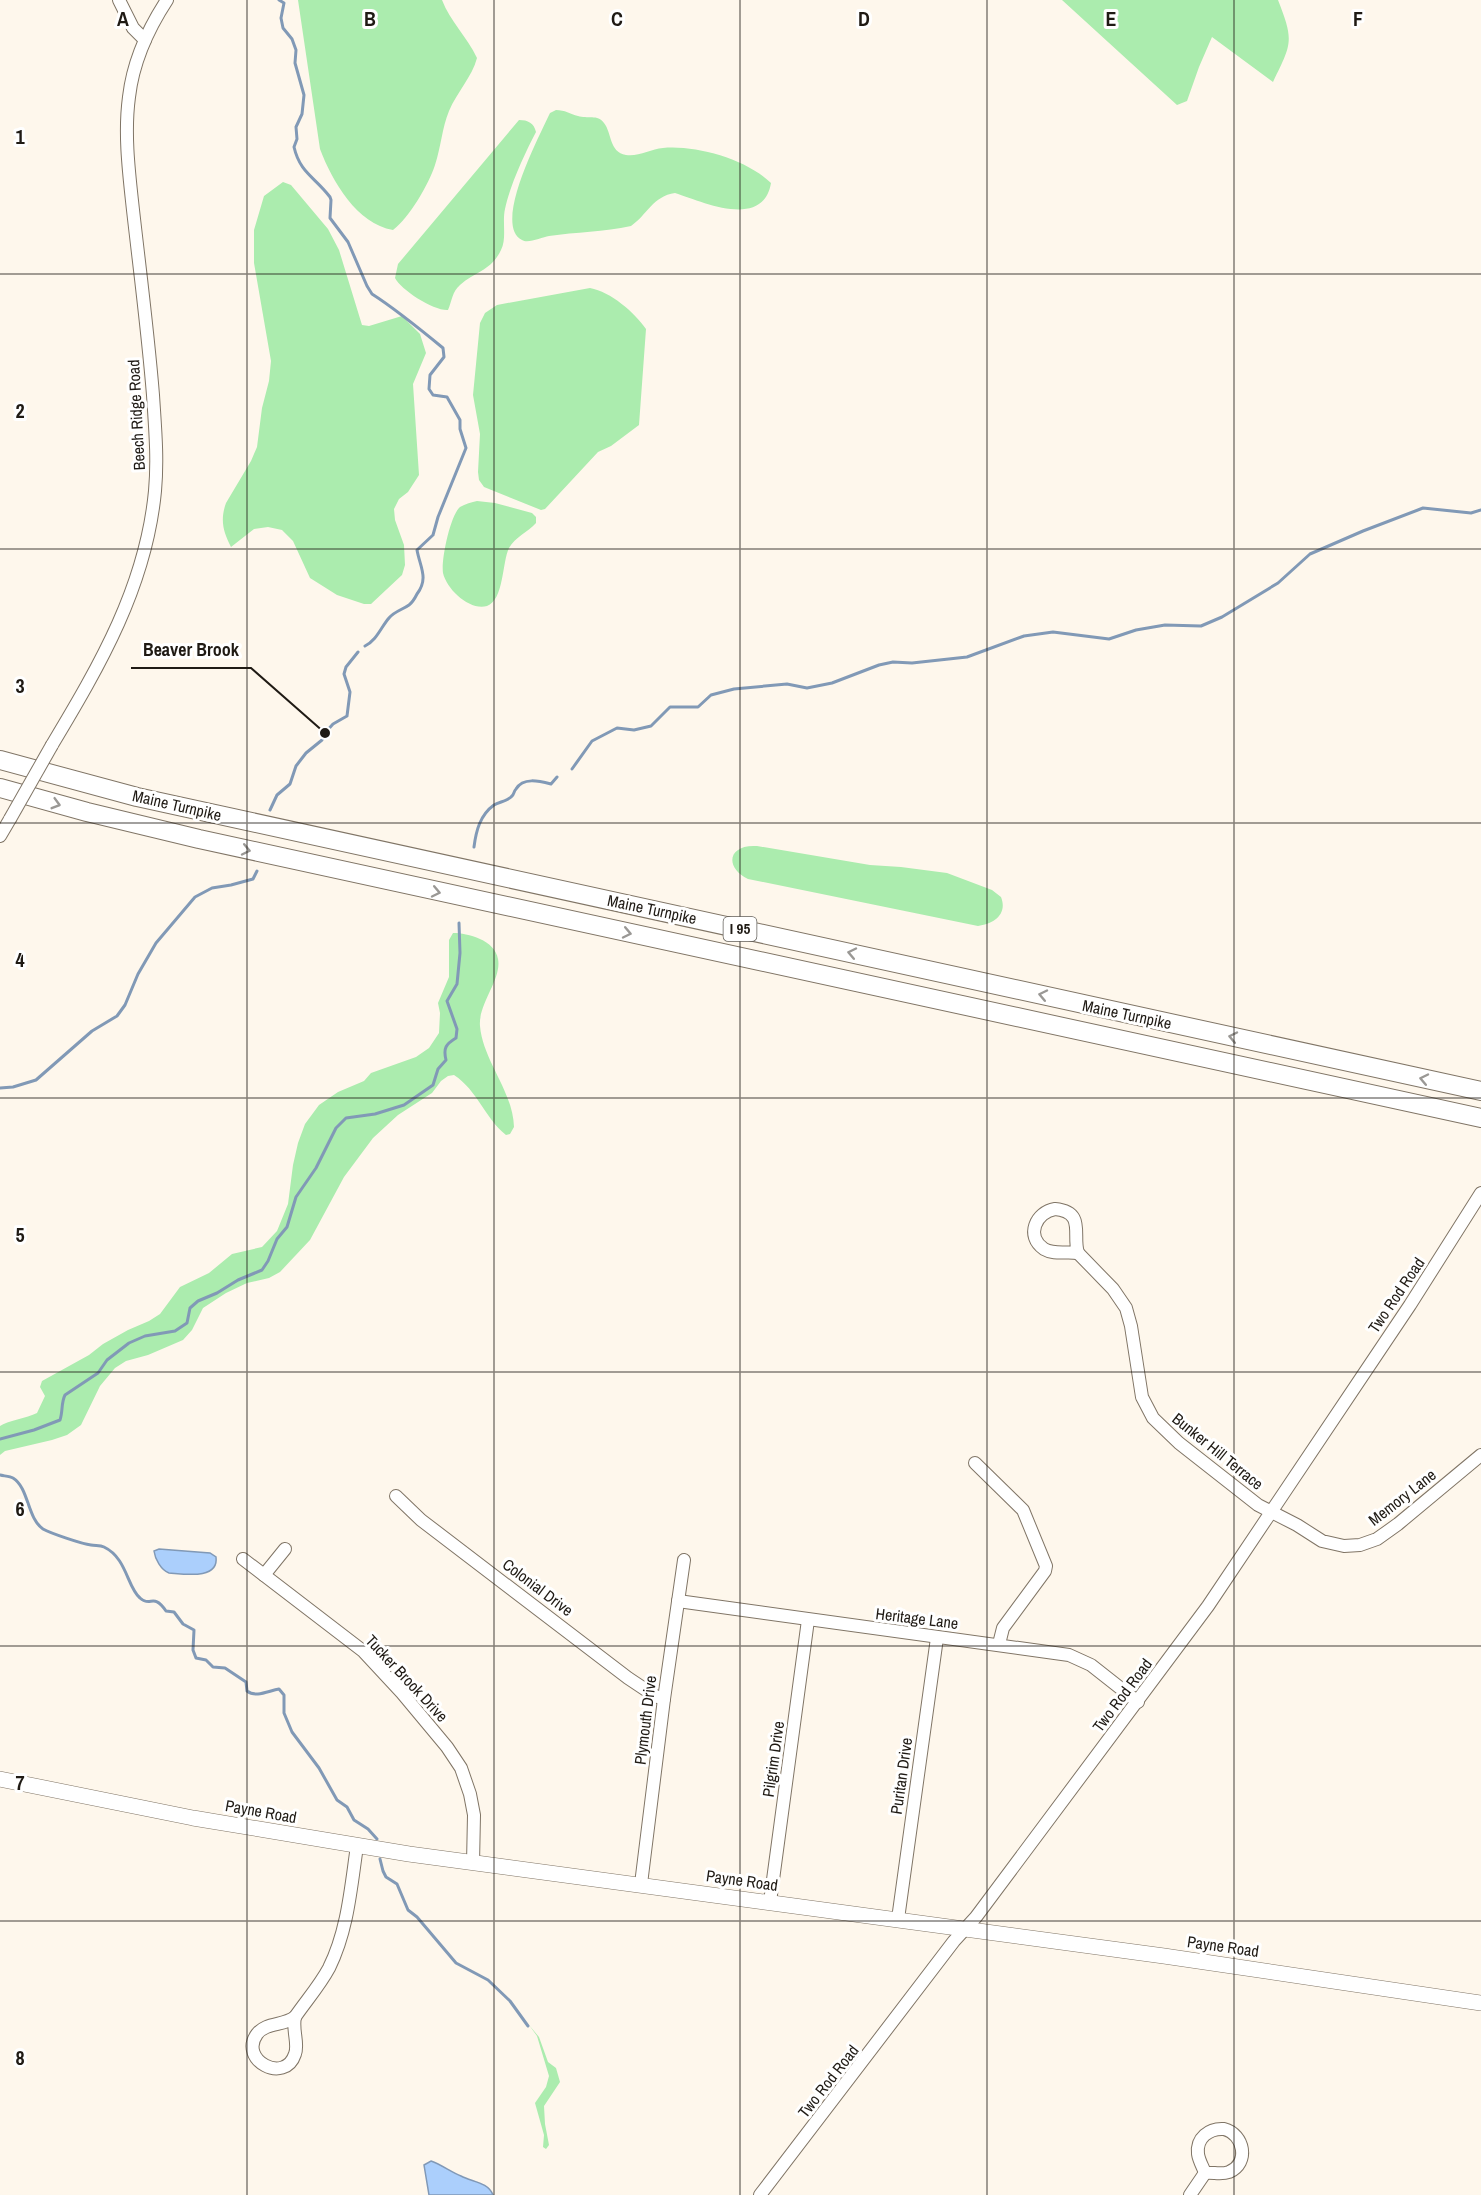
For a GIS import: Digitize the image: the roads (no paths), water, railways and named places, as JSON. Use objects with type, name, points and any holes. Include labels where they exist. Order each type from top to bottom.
[{"type":"highway","name":"Maine Turnpike","points":[[0,760],[137,796],[1481,1091]]},
{"type":"highway","name":"Maine Turnpike","points":[[0,788],[199,839],[1481,1118]]},
{"type":"main road","name":"Payne Road","points":[[0,1779],[193,1818],[357,1846],[1175,1957],[1481,2003]]},
{"type":"street","points":[[119,0],[133,28],[145,40]]},
{"type":"street","name":"Beech Ridge Road","points":[[0,836],[100,665],[130,599],[146,545],[155,492],[156,425],[128,154],[129,97],[134,71],[145,40],[167,0]]},
{"type":"street","name":"Two Rod Road","points":[[760,2195],[954,1941],[966,1929],[1208,1606],[1410,1305],[1481,1193]]},
{"type":"street","name":"Bunker Hill Terrace","points":[[1078,1253],[1113,1289],[1126,1308],[1142,1397],[1153,1419],[1179,1443],[1271,1512]]},
{"type":"street","name":"Memory Lane","points":[[1271,1512],[1329,1544],[1360,1545],[1377,1539],[1391,1529],[1481,1455]]},
{"type":"street","points":[[975,1463],[1023,1510],[1046,1566],[1045,1571],[1003,1628],[999,1644]]},
{"type":"street","name":"Colonial Drive","points":[[396,1496],[421,1520],[627,1678],[655,1696],[664,1699]]},
{"type":"street","points":[[264,1575],[285,1549]]},
{"type":"street","name":"Tucker Brook Drive","points":[[243,1559],[363,1651],[402,1693],[455,1757],[466,1782],[472,1805],[473,1863]]},
{"type":"street","name":"Plymouth Drive","points":[[641,1884],[684,1560]]},
{"type":"street","name":"Heritage Lane","points":[[678,1601],[937,1638],[1061,1653],[1079,1658],[1091,1665],[1138,1702]]},
{"type":"street","name":"Pilgrim Drive","points":[[770,1902],[808,1620]]},
{"type":"street","name":"Puritan Drive","points":[[898,1920],[937,1638]]},
{"type":"street","points":[[295,2017],[293,2030],[296,2047],[293,2059],[288,2065],[280,2068],[264,2066],[254,2054],[254,2041],[257,2034],[267,2026],[284,2024],[295,2017],[328,1971],[338,1947],[357,1846]]},
{"type":"street","points":[[1190,2195],[1205,2174]]},
{"type":"water","points":[[159,1549],[210,1553],[216,1557],[215,1564],[212,1569],[199,1574],[169,1573],[161,1567],[156,1557],[154,1551]]},
{"type":"water","points":[[431,2161],[484,2185],[493,2195],[429,2195],[424,2165]]},
{"type":"waterway","points":[[279,0],[284,3],[281,18],[283,28],[292,39],[296,50],[295,63],[304,95],[302,114],[296,127],[297,139],[294,147],[297,156],[304,169],[330,197],[330,218],[348,242],[372,294],[443,348],[444,357],[430,375],[429,389],[433,395],[447,397],[460,420],[460,429],[466,448],[433,535],[417,550],[423,572],[421,588],[412,603],[391,616],[376,637],[365,646]]},
{"type":"waterway","points":[[572,769],[592,741],[617,728],[634,730],[651,726],[670,707],[698,707],[711,695],[734,689],[787,684],[807,688],[832,683],[879,665],[967,657],[1024,636],[1053,632],[1109,639],[1136,630],[1165,625],[1201,626],[1222,617],[1278,583],[1310,554],[1363,531],[1423,508],[1471,513],[1481,510]]},
{"type":"waterway","points":[[270,810],[277,795],[290,784],[296,766],[306,753],[322,740],[333,724],[347,716],[350,692],[344,674],[346,667],[358,652]]},
{"type":"waterway","points":[[474,847],[480,824],[489,809],[509,798],[519,785],[527,781],[551,784],[557,777]]},
{"type":"waterway","points":[[0,1088],[13,1087],[36,1080],[92,1031],[117,1016],[125,1005],[138,974],[156,943],[195,897],[212,888],[253,879],[257,871]]},
{"type":"waterway","points":[[0,1439],[60,1420],[65,1395],[98,1373],[107,1360],[129,1343],[145,1336],[175,1331],[187,1323],[190,1308],[198,1301],[262,1270],[277,1239],[287,1227],[296,1197],[316,1168],[336,1128],[346,1118],[375,1114],[404,1105],[433,1085],[438,1069],[446,1060],[446,1047],[456,1038],[457,1029],[447,1001],[457,984],[460,953],[459,923]]},
{"type":"waterway","points":[[0,1475],[12,1477],[18,1483],[34,1518],[43,1529],[81,1543],[102,1546],[112,1552],[118,1558],[140,1598],[147,1602],[158,1602],[166,1611],[174,1612],[183,1624],[194,1630],[193,1650],[196,1658],[206,1660],[213,1667],[225,1668],[246,1682],[247,1691],[251,1693],[258,1694],[279,1689],[284,1695],[284,1713],[292,1732],[319,1768],[337,1800],[347,1807],[354,1820],[368,1829],[377,1839]]},
{"type":"waterway","points":[[380,1859],[386,1877],[397,1884],[408,1910],[417,1917],[456,1963],[488,1980],[510,2001],[528,2026]]},
{"type":"place","name":"Beaver Brook","points":[[325,733]]}]
